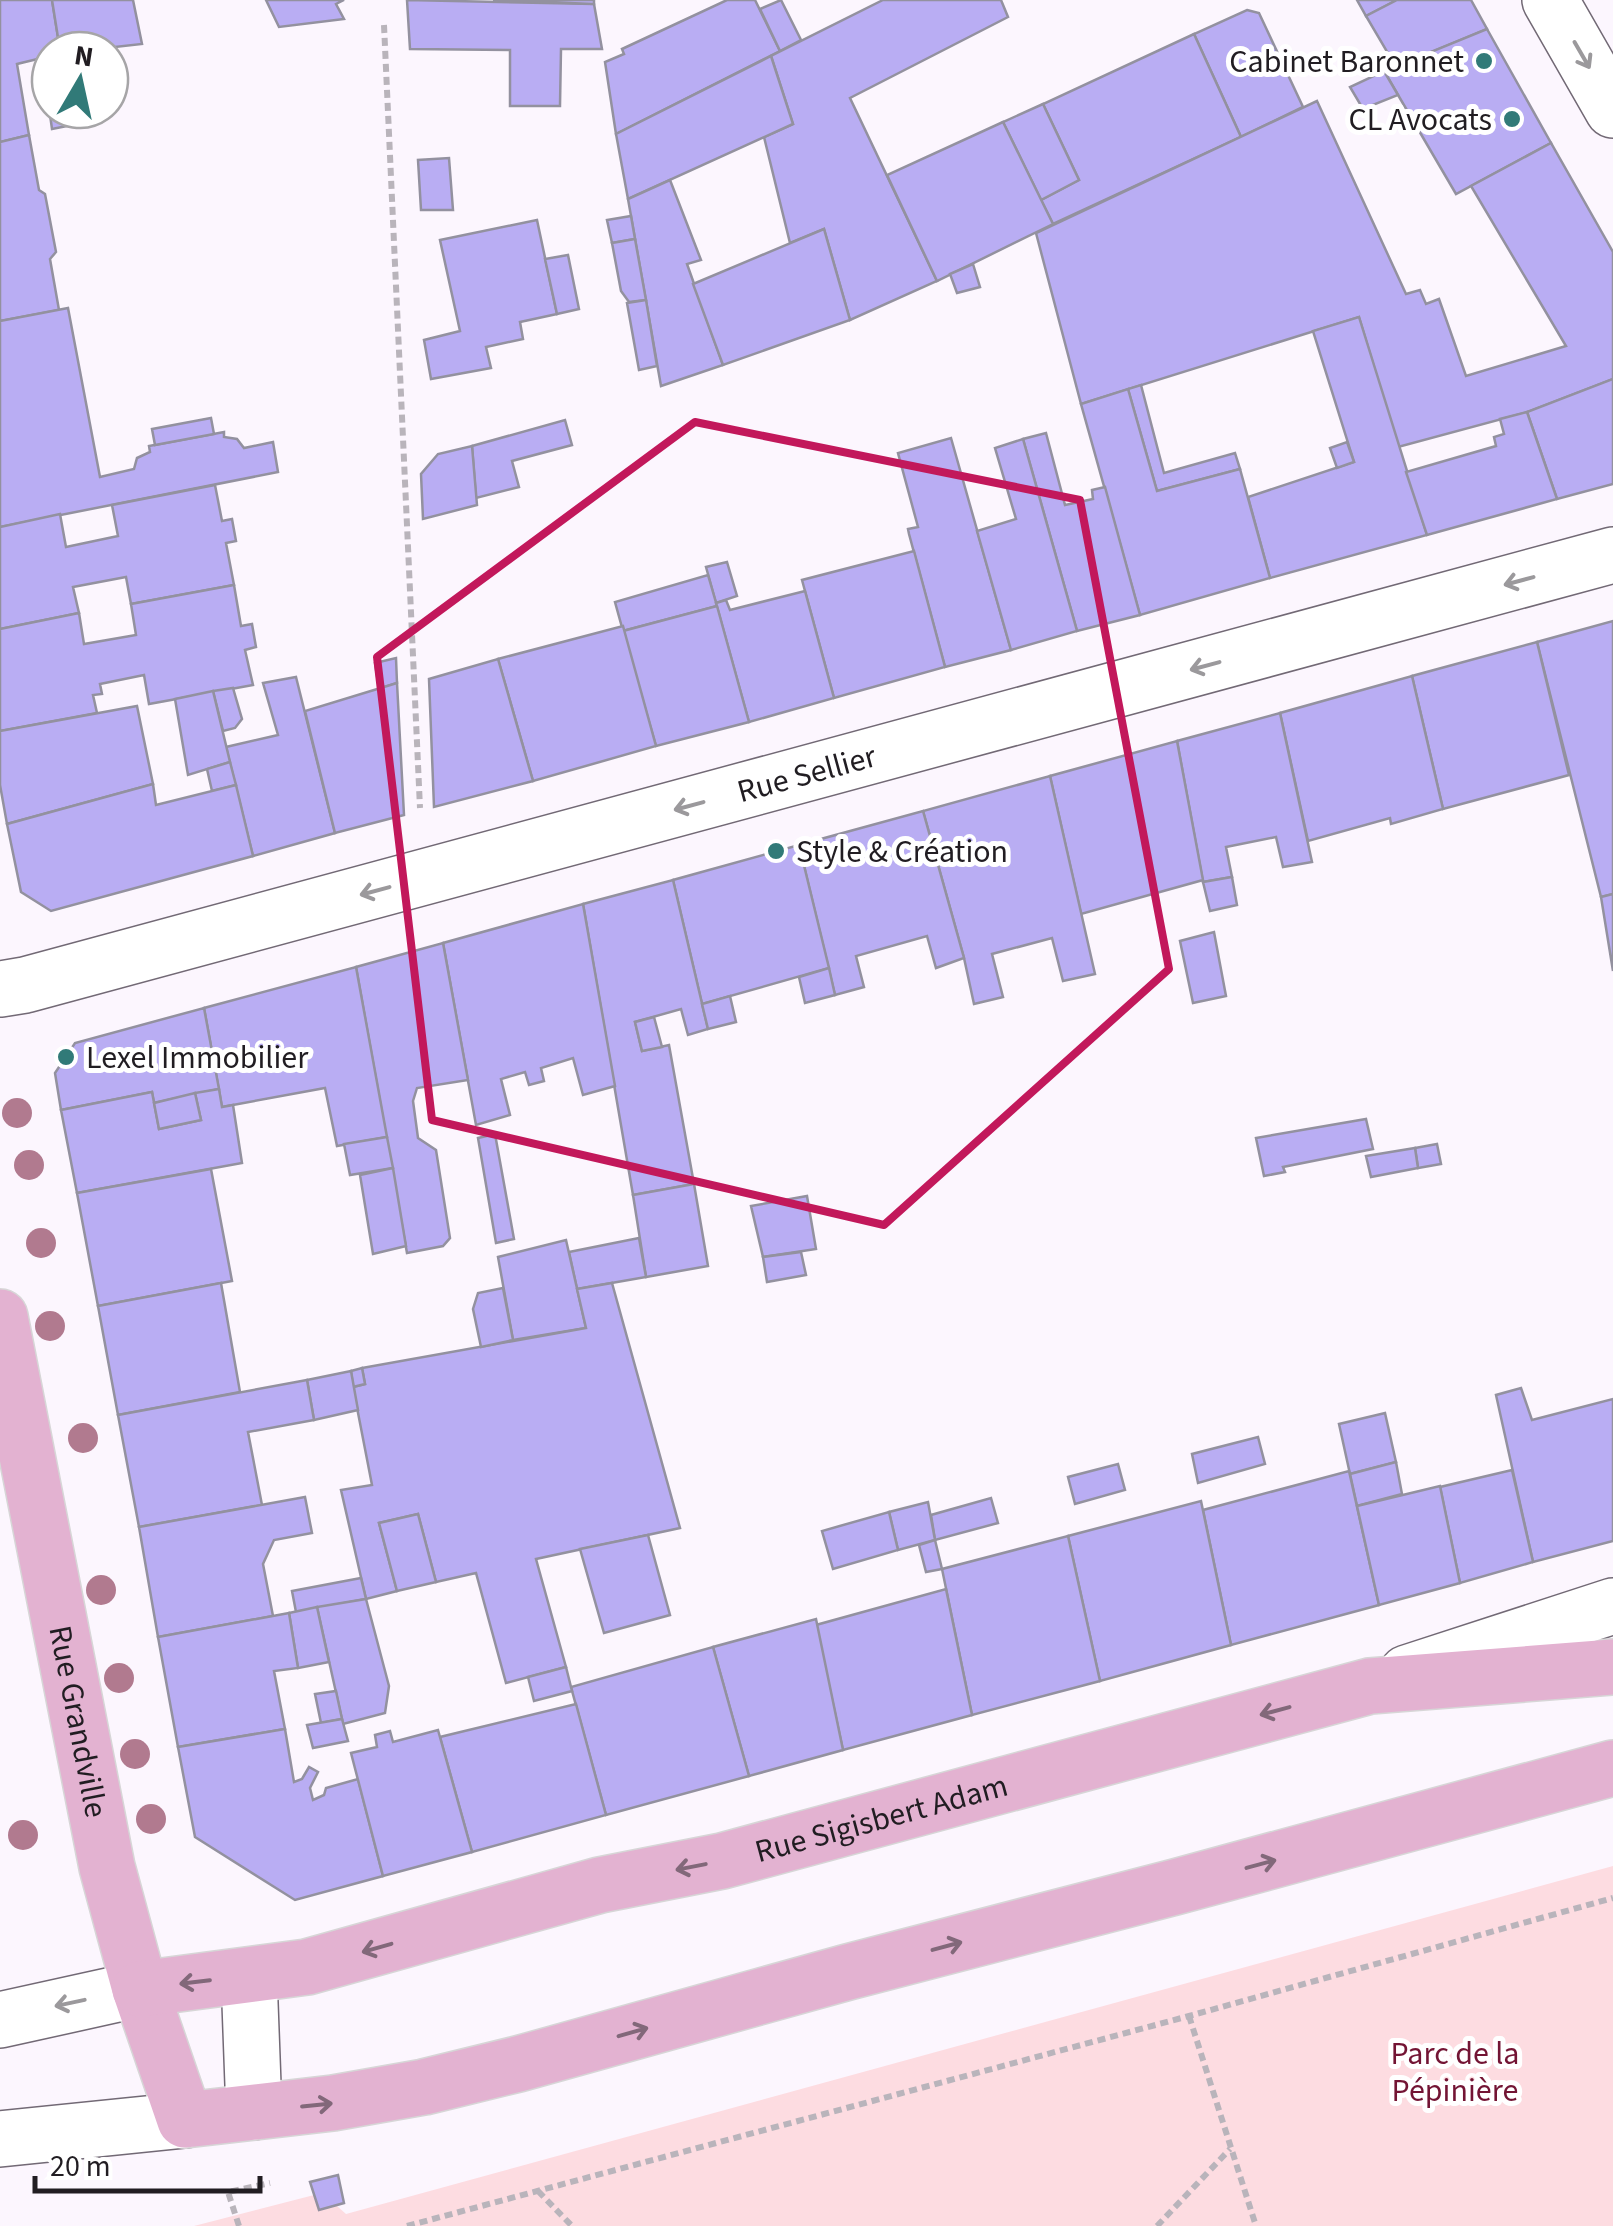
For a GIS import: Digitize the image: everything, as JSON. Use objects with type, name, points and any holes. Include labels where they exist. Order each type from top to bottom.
[{"type":"main road","name":"Rue Grandville","points":[[0,1317],[107,1867],[140,1989],[185,2120]]},
{"type":"main road","points":[[1370,1686],[1613,1667]]},
{"type":"main road","name":"Rue Sigisbert Adam","points":[[140,1989],[307,1967],[600,1884],[722,1861],[1370,1686]]},
{"type":"main road","points":[[185,2120],[334,2103],[424,2087],[518,2064],[1613,1768]]},
{"type":"street","points":[[1550,0],[1613,110]]},
{"type":"street","name":"Rue Sellier","points":[[0,988],[25,985],[366,894],[1613,555]]},
{"type":"street","name":"Rue Sigisbert Adam","points":[[1370,1686],[1613,1606]]},
{"type":"street","points":[[249,1976],[254,2112]]},
{"type":"street","points":[[0,2020],[140,1989]]},
{"type":"street","points":[[0,2139],[185,2120]]},
{"type":"path","points":[[384,25],[420,810]]},
{"type":"path","points":[[407,2226],[1613,1898]]},
{"type":"path","points":[[1189,2016],[1256,2226]]},
{"type":"path","points":[[1157,2226],[1230,2149]]},
{"type":"path","points":[[538,2191],[572,2226]]},
{"type":"highlighted area","points":[[695,422],[1080,500],[1169,969],[884,1225],[432,1120],[377,657]]},
{"type":"green space","name":"Parc de la Pépinière","points":[[1613,1866],[1613,2226],[194,2226],[314,2195],[310,2182],[338,2175],[344,2203],[337,2206],[346,2214]]},
{"type":"building","points":[[0,0],[52,0],[57,30],[30,30],[30,61],[17,64],[29,135],[0,142]]},
{"type":"building","points":[[52,0],[133,0],[142,44],[130,45],[130,30],[57,30]]},
{"type":"building","points":[[266,0],[344,0],[336,4],[344,19],[279,27]]},
{"type":"building","points":[[407,0],[594,4],[602,49],[561,49],[560,106],[510,106],[510,50],[410,49]]},
{"type":"building","points":[[493,0],[594,0],[594,4]]},
{"type":"building","points":[[727,0],[755,0],[780,51],[616,134],[605,62],[624,54],[622,49]]},
{"type":"building","points":[[781,0],[801,40],[780,51],[760,9]]},
{"type":"building","points":[[883,0],[1001,0],[1008,17],[850,98],[937,281],[850,320],[824,229],[790,243],[764,137],[793,124],[771,56]]},
{"type":"building","points":[[1357,0],[1397,0],[1366,16]]},
{"type":"building","points":[[1397,0],[1471,0],[1487,29],[1396,67],[1366,16]]},
{"type":"building","points":[[1247,10],[1259,13],[1303,107],[1241,137],[1194,34]]},
{"type":"building","points":[[1487,29],[1551,143],[1456,194],[1384,71]]},
{"type":"building","points":[[1194,34],[1241,137],[1053,224],[1041,200],[1079,180],[1043,104]]},
{"type":"building","points":[[771,56],[793,124],[628,199],[616,134]]},
{"type":"building","points":[[1384,71],[1398,95],[1363,109],[1350,87]]},
{"type":"building","points":[[1317,101],[1406,294],[1420,290],[1426,304],[1439,299],[1466,376],[1566,346],[1471,186],[1551,143],[1613,252],[1613,379],[1528,412],[1398,447],[1359,317],[1081,404],[1036,233]]},
{"type":"building","points":[[1043,104],[1079,180],[1041,200],[1003,122]]},
{"type":"building","points":[[1003,122],[1053,224],[937,281],[887,175]]},
{"type":"building","points":[[29,135],[56,252],[50,259],[59,310],[0,321],[0,142]]},
{"type":"building","points":[[449,158],[453,210],[421,210],[418,160]]},
{"type":"building","points":[[670,180],[701,260],[687,264],[723,365],[661,386],[628,199]]},
{"type":"building","points":[[631,216],[635,239],[612,243],[607,220]]},
{"type":"building","points":[[537,220],[557,314],[520,322],[523,339],[486,347],[491,368],[431,379],[424,340],[460,331],[440,240]]},
{"type":"building","points":[[824,229],[850,320],[723,365],[693,284]]},
{"type":"building","points":[[635,239],[646,300],[629,302],[621,291],[612,243]]},
{"type":"building","points":[[568,255],[579,309],[557,314],[545,259]]},
{"type":"building","points":[[973,264],[980,287],[957,293],[950,274]]},
{"type":"building","points":[[646,300],[657,366],[639,370],[627,303]]},
{"type":"building","points":[[68,308],[100,477],[134,469],[137,458],[150,452],[149,446],[224,432],[224,437],[237,439],[244,448],[273,442],[278,472],[0,527],[0,321]]},
{"type":"building","points":[[1359,317],[1427,535],[1270,578],[1248,497],[1354,462],[1313,331]]},
{"type":"building","points":[[1613,379],[1613,484],[1557,499],[1527,412]]},
{"type":"building","points":[[1141,385],[1164,473],[1235,453],[1240,469],[1157,491],[1128,389]]},
{"type":"building","points":[[1128,389],[1157,491],[1240,469],[1270,578],[1140,615],[1081,404]]},
{"type":"building","points":[[1527,412],[1557,499],[1427,535],[1406,472],[1496,446],[1494,437],[1504,434],[1500,419]]},
{"type":"building","points":[[211,418],[214,434],[155,445],[152,429]]},
{"type":"building","points":[[565,420],[572,445],[512,461],[519,487],[476,498],[472,446]]},
{"type":"building","points":[[1046,433],[1065,505],[1093,499],[1092,490],[1105,487],[1140,615],[1077,631],[1023,439]]},
{"type":"building","points":[[951,438],[1011,650],[945,667],[909,534],[908,529],[918,527],[898,453]]},
{"type":"building","points":[[1023,439],[1077,631],[1011,650],[977,531],[1016,519],[995,448]]},
{"type":"building","points":[[1347,442],[1354,462],[1337,468],[1330,448]]},
{"type":"building","points":[[472,446],[477,505],[423,519],[421,474],[438,454]]},
{"type":"building","points":[[215,485],[222,521],[232,519],[236,541],[226,543],[234,585],[131,604],[126,577],[73,587],[79,613],[0,629],[0,527],[60,514],[66,547],[118,536],[112,505]]},
{"type":"building","points":[[914,551],[945,667],[834,698],[802,580]]},
{"type":"building","points":[[727,562],[737,596],[716,603],[706,567]]},
{"type":"building","points":[[708,575],[717,606],[623,631],[615,602]]},
{"type":"building","points":[[234,585],[241,626],[252,624],[256,647],[245,650],[253,685],[149,704],[144,675],[100,684],[102,694],[93,695],[97,713],[0,731],[0,629],[79,613],[84,644],[136,635],[131,604]]},
{"type":"building","points":[[805,591],[834,698],[749,722],[716,603],[726,600],[730,610]]},
{"type":"building","points":[[717,606],[749,722],[656,746],[623,631]]},
{"type":"building","points":[[1613,621],[1613,894],[1601,897],[1537,642]]},
{"type":"building","points":[[623,626],[656,746],[533,781],[498,659]]},
{"type":"building","points":[[1537,642],[1569,775],[1443,809],[1412,676]]},
{"type":"building","points":[[396,658],[397,683],[379,689],[375,663]]},
{"type":"building","points":[[498,659],[533,781],[434,807],[429,679]]},
{"type":"building","points":[[1412,676],[1443,809],[1391,824],[1390,818],[1308,841],[1280,713]]},
{"type":"building","points":[[296,677],[335,833],[253,856],[226,747],[278,735],[263,683]]},
{"type":"building","points":[[397,683],[404,815],[335,833],[305,711]]},
{"type":"building","points":[[233,688],[242,719],[235,728],[223,731],[213,691]]},
{"type":"building","points":[[213,691],[230,762],[188,775],[175,699]]},
{"type":"building","points":[[137,706],[153,784],[7,824],[0,785],[0,731]]},
{"type":"building","points":[[1280,713],[1312,862],[1283,867],[1276,837],[1226,847],[1232,877],[1203,882],[1177,741]]},
{"type":"building","points":[[1177,741],[1203,880],[1081,914],[1050,776]]},
{"type":"building","points":[[230,762],[236,785],[212,791],[207,769]]},
{"type":"building","points":[[1050,776],[1095,974],[1063,981],[1052,938],[992,954],[1003,997],[974,1004],[923,811]]},
{"type":"building","points":[[153,784],[156,805],[236,785],[253,856],[51,911],[21,892],[7,824]]},
{"type":"building","points":[[923,811],[964,958],[936,968],[927,936],[856,956],[864,987],[835,995],[799,845]]},
{"type":"building","points":[[799,845],[829,968],[702,1004],[673,880]]},
{"type":"building","points":[[1232,877],[1237,905],[1210,911],[1203,882]]},
{"type":"building","points":[[673,880],[708,1029],[688,1035],[681,1009],[635,1022],[642,1051],[669,1045],[694,1184],[633,1195],[583,904]]},
{"type":"building","points":[[1613,894],[1613,971],[1601,897]]},
{"type":"building","points":[[583,904],[615,1086],[583,1095],[573,1058],[541,1068],[544,1081],[529,1085],[525,1072],[501,1079],[510,1115],[476,1125],[443,943]]},
{"type":"building","points":[[1214,932],[1226,996],[1193,1003],[1180,941]]},
{"type":"building","points":[[443,943],[468,1080],[417,1088],[413,1101],[418,1138],[436,1150],[450,1238],[443,1246],[407,1253],[356,967]]},
{"type":"building","points":[[356,967],[387,1137],[337,1146],[325,1088],[222,1107],[204,1008]]},
{"type":"building","points":[[829,968],[835,995],[805,1003],[799,977]]},
{"type":"building","points":[[730,996],[736,1022],[708,1029],[702,1004]]},
{"type":"building","points":[[204,1008],[219,1089],[154,1103],[152,1092],[61,1110],[55,1073],[75,1043]]},
{"type":"building","points":[[654,1017],[662,1047],[642,1051],[635,1022]]},
{"type":"building","points":[[219,1089],[222,1107],[233,1105],[242,1163],[77,1193],[61,1110],[152,1092],[159,1129],[201,1120],[195,1093]]},
{"type":"building","points":[[195,1093],[201,1120],[159,1129],[154,1103]]},
{"type":"building","points":[[1366,1119],[1373,1149],[1283,1167],[1285,1172],[1264,1176],[1256,1138]]},
{"type":"building","points":[[495,1134],[514,1239],[496,1243],[478,1138]]},
{"type":"building","points":[[387,1137],[393,1168],[350,1175],[344,1144]]},
{"type":"building","points":[[1437,1144],[1441,1164],[1418,1168],[1415,1148]]},
{"type":"building","points":[[1415,1148],[1418,1168],[1371,1177],[1366,1156]]},
{"type":"building","points":[[393,1168],[406,1246],[373,1254],[360,1175]]},
{"type":"building","points":[[211,1169],[232,1281],[98,1306],[77,1193]]},
{"type":"building","points":[[694,1184],[708,1266],[646,1277],[633,1195]]},
{"type":"building","points":[[807,1196],[816,1249],[763,1257],[751,1206]]},
{"type":"building","points":[[639,1238],[646,1277],[577,1289],[569,1252]]},
{"type":"building","points":[[566,1240],[586,1328],[513,1340],[498,1257]]},
{"type":"building","points":[[801,1252],[806,1275],[767,1282],[763,1257]]},
{"type":"building","points":[[221,1283],[240,1392],[118,1415],[98,1306]]},
{"type":"building","points":[[612,1283],[680,1528],[536,1559],[566,1667],[506,1683],[476,1573],[436,1582],[418,1514],[379,1523],[397,1591],[366,1599],[341,1490],[372,1485],[353,1387],[365,1384],[362,1368],[586,1328],[577,1289]]},
{"type":"building","points":[[503,1288],[513,1340],[481,1347],[473,1309],[478,1293]]},
{"type":"building","points":[[362,1368],[365,1384],[353,1387],[351,1371]]},
{"type":"building","points":[[351,1371],[358,1410],[314,1420],[307,1380]]},
{"type":"building","points":[[307,1380],[314,1420],[248,1432],[262,1505],[139,1527],[118,1415]]},
{"type":"building","points":[[1521,1388],[1532,1420],[1613,1399],[1613,1541],[1533,1562],[1496,1395]]},
{"type":"building","points":[[1385,1413],[1396,1462],[1350,1474],[1339,1424]]},
{"type":"building","points":[[1258,1437],[1265,1464],[1198,1483],[1192,1454]]},
{"type":"building","points":[[1396,1462],[1402,1494],[1357,1506],[1350,1474]]},
{"type":"building","points":[[1118,1464],[1125,1490],[1075,1504],[1068,1477]]},
{"type":"building","points":[[1512,1470],[1533,1562],[1460,1583],[1440,1487]]},
{"type":"building","points":[[1349,1471],[1379,1605],[1231,1645],[1203,1510]]},
{"type":"building","points":[[1440,1486],[1460,1583],[1379,1605],[1357,1506]]},
{"type":"building","points":[[305,1497],[312,1533],[274,1540],[263,1564],[273,1616],[158,1637],[139,1527]]},
{"type":"building","points":[[991,1498],[998,1523],[935,1540],[931,1515]]},
{"type":"building","points":[[1201,1501],[1231,1645],[1100,1681],[1068,1536]]},
{"type":"building","points":[[928,1502],[935,1540],[898,1550],[889,1512]]},
{"type":"building","points":[[889,1512],[898,1550],[833,1569],[822,1531]]},
{"type":"building","points":[[418,1514],[436,1582],[397,1591],[379,1523]]},
{"type":"building","points":[[648,1535],[670,1615],[604,1633],[580,1549]]},
{"type":"building","points":[[1068,1536],[1100,1681],[972,1715],[942,1569]]},
{"type":"building","points":[[935,1540],[942,1569],[926,1572],[919,1545]]},
{"type":"building","points":[[361,1578],[366,1599],[296,1612],[292,1591]]},
{"type":"building","points":[[946,1589],[972,1715],[843,1750],[816,1625]]},
{"type":"building","points":[[366,1599],[389,1686],[385,1713],[343,1724],[317,1607]]},
{"type":"building","points":[[317,1607],[329,1662],[298,1668],[289,1613]]},
{"type":"building","points":[[289,1613],[298,1668],[274,1671],[285,1729],[178,1747],[158,1637]]},
{"type":"building","points":[[816,1619],[843,1750],[749,1776],[713,1647]]},
{"type":"building","points":[[713,1647],[749,1776],[606,1815],[571,1687]]},
{"type":"building","points":[[566,1667],[572,1691],[534,1701],[528,1677]]},
{"type":"building","points":[[336,1691],[342,1719],[321,1723],[315,1694]]},
{"type":"building","points":[[576,1704],[606,1815],[472,1852],[440,1737]]},
{"type":"building","points":[[342,1719],[348,1741],[313,1748],[307,1725]]},
{"type":"building","points":[[285,1729],[294,1782],[302,1779],[309,1767],[318,1772],[310,1788],[313,1800],[324,1795],[326,1788],[358,1779],[383,1876],[295,1900],[195,1837],[178,1747]]},
{"type":"building","points":[[438,1730],[472,1852],[383,1876],[351,1753],[377,1747],[375,1735],[390,1731],[393,1742]]},
{"type":"building","points":[[338,2175],[344,2203],[319,2210],[310,2182]]},
{"type":"place","name":"Cabinet Baronnet","points":[[1484,61]]},
{"type":"place","name":"CL Avocats","points":[[1512,119]]},
{"type":"place","name":"Style & Création","points":[[776,851]]},
{"type":"place","name":"Lexel Immobilier","points":[[66,1057]]}]
